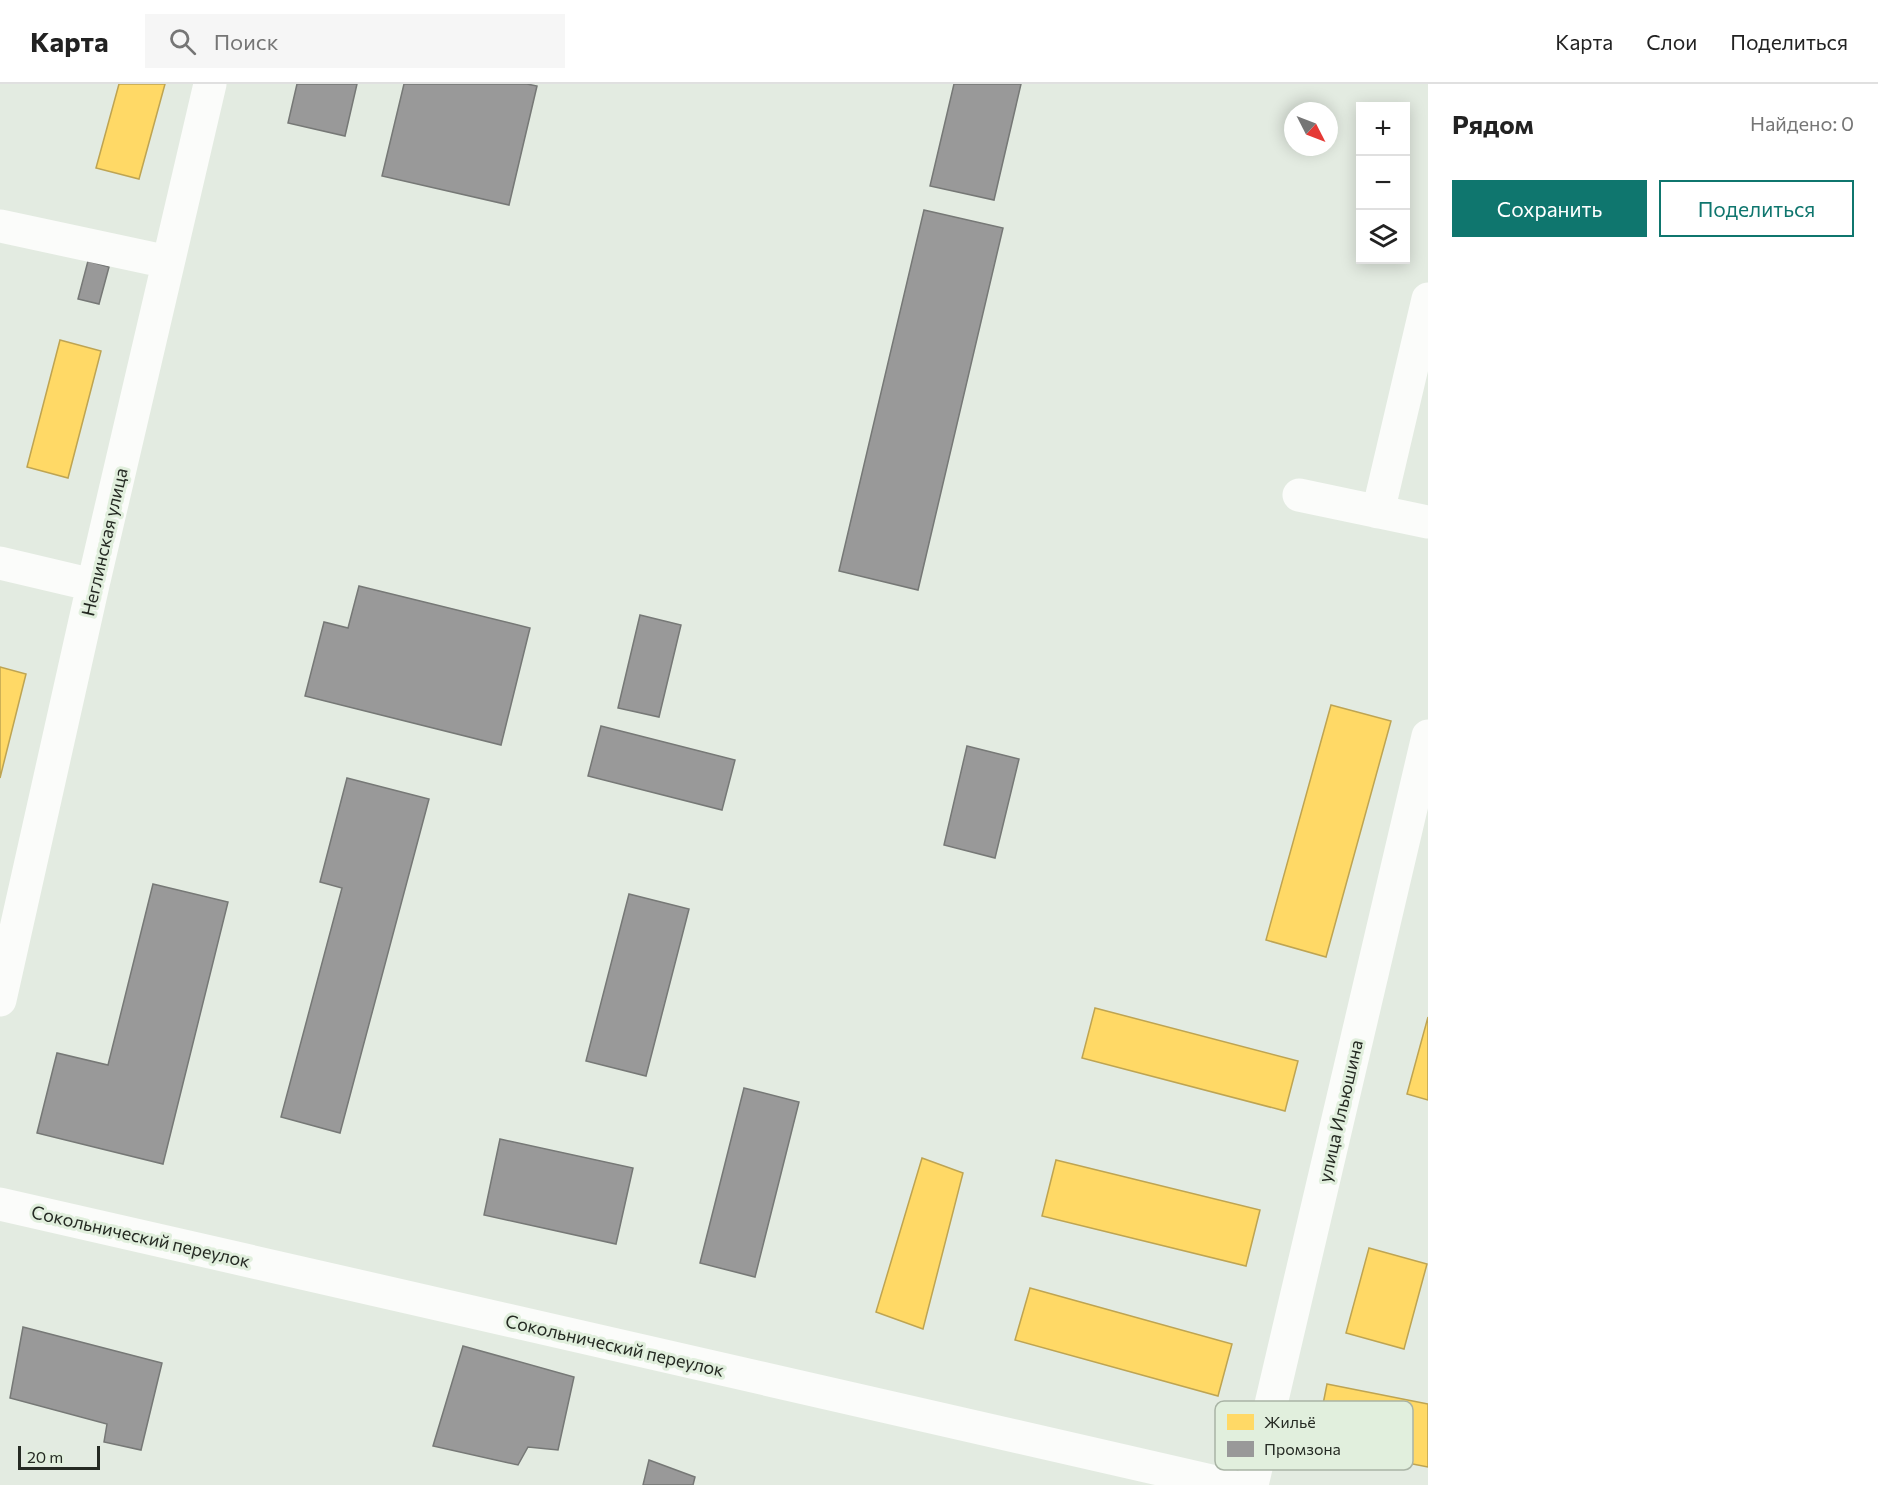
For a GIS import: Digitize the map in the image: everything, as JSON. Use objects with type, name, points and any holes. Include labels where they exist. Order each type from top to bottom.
[{"type":"street","name":"Неглинская улица","points":[[0,1000],[12,886],[93,585],[210,84]]},
{"type":"street","points":[[0,226],[168,262]]},
{"type":"street","points":[[1378,512],[1428,299]]},
{"type":"street","points":[[1299,495],[1428,522]]},
{"type":"street","points":[[0,563],[93,585]]},
{"type":"street","name":"улица Ильюшина","points":[[1272,1401],[1428,736]]},
{"type":"street","name":"Сокольнический переулок","points":[[0,1204],[1229,1485]]},
{"type":"street","name":"улица Ильюшина","points":[[1252,1485],[1256,1470]]},
{"type":"building: Жильё","points":[[119,84],[165,84],[139,179],[96,168]]},
{"type":"building: Жильё","points":[[60,340],[101,351],[68,478],[27,467]]},
{"type":"building: Жильё","points":[[0,667],[26,674],[0,778]]},
{"type":"building: Жильё","points":[[1331,705],[1391,721],[1326,957],[1266,940]]},
{"type":"building: Жильё","points":[[1095,1008],[1298,1061],[1285,1111],[1082,1058]]},
{"type":"building: Жильё","points":[[1428,1017],[1428,1100],[1407,1094]]},
{"type":"building: Жильё","points":[[922,1158],[963,1173],[923,1329],[876,1312]]},
{"type":"building: Жильё","points":[[1056,1160],[1260,1210],[1246,1266],[1042,1216]]},
{"type":"building: Жильё","points":[[1369,1248],[1427,1264],[1404,1349],[1346,1333]]},
{"type":"building: Жильё","points":[[1030,1288],[1232,1344],[1218,1396],[1015,1340]]},
{"type":"building: Жильё","points":[[1327,1384],[1413,1401],[1324,1401]]},
{"type":"building: Жильё","points":[[1413,1401],[1428,1404],[1428,1467],[1413,1464]]},
{"type":"building: Промзона","points":[[297,84],[357,84],[345,136],[288,123]]},
{"type":"building: Промзона","points":[[404,84],[527,84],[537,86],[509,205],[382,176]]},
{"type":"building: Промзона","points":[[954,84],[1021,84],[994,200],[930,186]]},
{"type":"building: Промзона","points":[[924,210],[1003,228],[918,590],[839,571]]},
{"type":"building: Промзона","points":[[88,261],[109,267],[99,304],[78,299]]},
{"type":"building: Промзона","points":[[359,586],[530,628],[501,745],[305,696],[324,622],[348,628]]},
{"type":"building: Промзона","points":[[640,615],[681,625],[659,717],[618,708]]},
{"type":"building: Промзона","points":[[601,726],[735,760],[722,810],[588,776]]},
{"type":"building: Промзона","points":[[967,746],[1019,759],[995,858],[944,845]]},
{"type":"building: Промзона","points":[[347,778],[429,799],[340,1133],[281,1117],[342,888],[320,882]]},
{"type":"building: Промзона","points":[[153,884],[228,902],[163,1164],[37,1133],[57,1053],[108,1065]]},
{"type":"building: Промзона","points":[[629,894],[689,909],[646,1076],[586,1061]]},
{"type":"building: Промзона","points":[[744,1088],[799,1102],[755,1277],[700,1263]]},
{"type":"building: Промзона","points":[[500,1139],[633,1168],[616,1244],[484,1215]]},
{"type":"building: Промзона","points":[[23,1327],[162,1363],[141,1450],[104,1442],[107,1424],[10,1398]]},
{"type":"building: Промзона","points":[[463,1346],[574,1377],[558,1450],[528,1447],[518,1465],[433,1446]]},
{"type":"building: Промзона","points":[[649,1460],[695,1477],[693,1485],[643,1485]]}]
